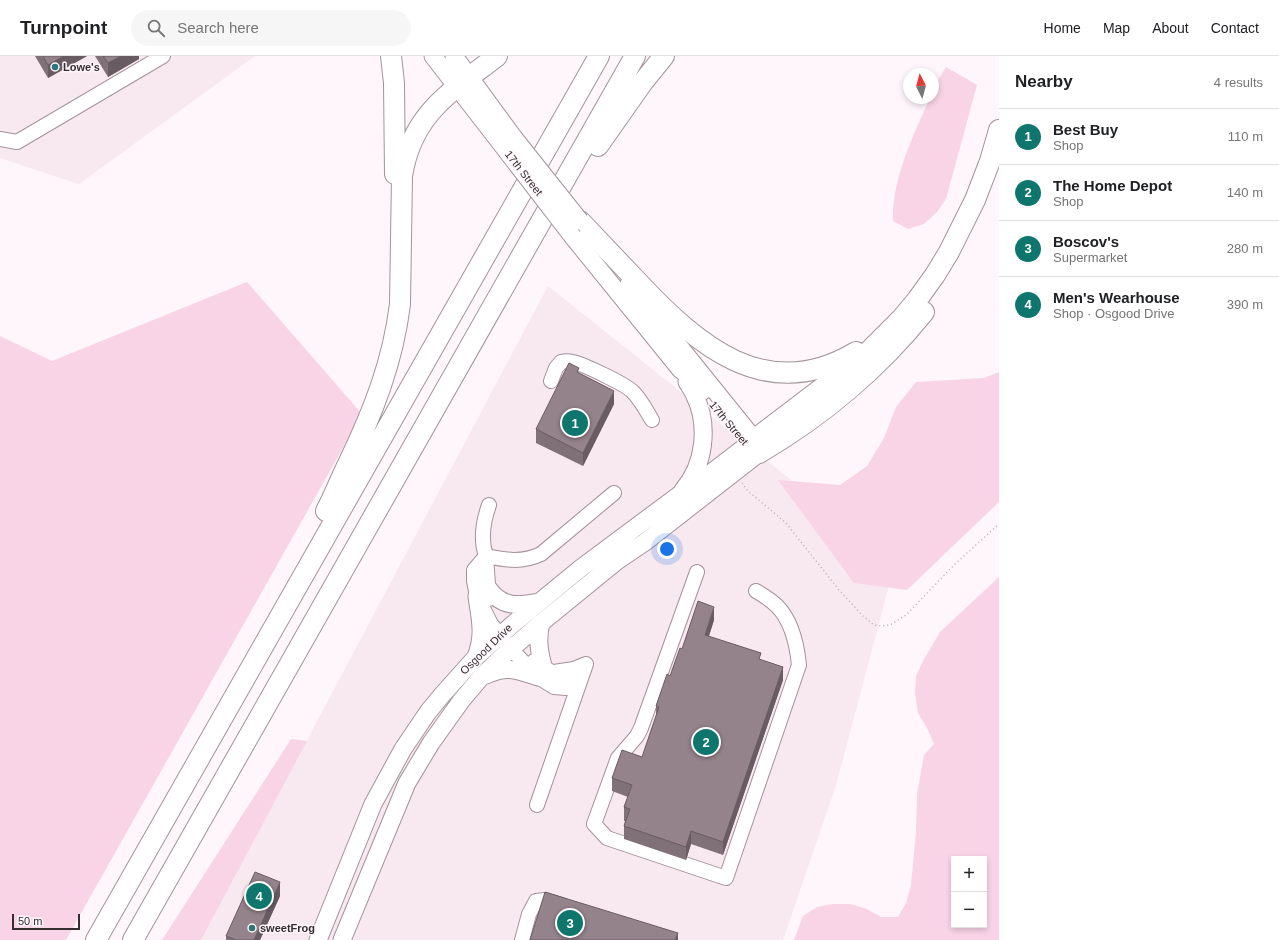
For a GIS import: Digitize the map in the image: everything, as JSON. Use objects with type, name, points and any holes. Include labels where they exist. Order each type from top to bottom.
[{"type":"highway","points":[[391,56],[394,83],[396,192],[401,263]]},
{"type":"highway","points":[[178,795],[216,714],[328,508],[364,429],[386,372],[393,347],[400,304],[401,188],[404,161],[416,132],[423,120],[442,98],[497,56]]},
{"type":"highway","points":[[96,940],[599,56]]},
{"type":"highway","points":[[133,940],[284,671],[635,56]]},
{"type":"highway","points":[[506,284],[602,140],[643,82],[664,56]]},
{"type":"highway","points":[[753,446],[863,357],[917,300],[935,275],[975,200],[990,161],[999,130]]},
{"type":"highway","points":[[753,446],[789,435],[864,376],[912,327],[932,302],[958,263],[984,210],[999,173]]},
{"type":"highway","points":[[577,229],[690,333],[715,350],[744,365],[781,372],[806,371],[820,368],[849,356],[888,332]]},
{"type":"main road","name":"17th Street","points":[[432,56],[463,81],[510,144],[577,229],[753,446]]},
{"type":"main road","name":"17th Street","points":[[454,56],[463,81]]},
{"type":"main road","name":"17th Street","points":[[577,229],[680,369],[697,383],[753,446]]},
{"type":"main road","points":[[679,494],[687,485],[699,462],[703,438],[702,422],[695,395],[680,369]]},
{"type":"main road","name":"Osgood Drive","points":[[342,940],[407,783],[444,723],[482,676],[541,623],[617,561],[645,542],[733,472],[753,446]]},
{"type":"main road","name":"Osgood Drive","points":[[318,940],[373,804],[392,767],[428,712],[476,658],[503,632],[582,568],[679,494],[753,446]]},
{"type":"main road","points":[[476,658],[481,644],[482,635],[482,592],[493,595],[506,603],[523,605],[542,601]]},
{"type":"main road","points":[[482,676],[496,670],[510,669],[545,672],[540,655],[538,639],[541,623]]},
{"type":"lane","points":[[0,140],[17,142],[163,56]]},
{"type":"lane","points":[[551,381],[556,368],[561,362],[575,362],[632,390],[652,420]]},
{"type":"lane","points":[[486,556],[510,560],[522,560],[540,554],[614,493]]},
{"type":"lane","points":[[486,556],[483,547],[482,535],[489,505]]},
{"type":"lane","points":[[486,556],[474,570],[474,581],[482,592],[489,598],[503,632],[514,646],[534,661],[545,672],[569,712]]},
{"type":"lane","points":[[697,572],[641,728],[637,736],[618,758],[594,824],[607,838],[726,878],[799,665],[798,651],[783,614],[768,598],[756,591]]},
{"type":"lane","points":[[536,805],[586,664],[574,669],[545,672]]},
{"type":"lane","points":[[545,672],[568,681],[578,687]]},
{"type":"lane","points":[[554,687],[578,687]]},
{"type":"lane","points":[[522,940],[529,914],[536,901],[545,900],[570,908]]},
{"type":"path","points":[[733,472],[748,491],[786,523],[839,590],[863,616],[874,624],[882,626],[890,625],[906,615],[954,565],[999,524]]},
{"type":"shaded area","points":[[0,56],[255,56],[79,184],[0,158]]},
{"type":"shaded area","points":[[946,67],[977,85],[946,199],[937,212],[924,224],[908,229],[893,221],[896,189],[905,158],[927,104],[939,104],[939,79]]},
{"type":"shaded area","points":[[247,282],[362,414],[66,940],[0,940],[0,336],[52,361]]},
{"type":"shaded area","points":[[548,286],[895,563],[836,785],[783,940],[201,940]]},
{"type":"shaded area","points":[[999,372],[999,502],[907,590],[854,583],[778,480],[840,485],[867,466],[884,438],[896,407],[916,382],[984,378]]},
{"type":"shaded area","points":[[999,577],[999,940],[794,940],[803,916],[817,907],[833,904],[850,904],[867,909],[881,917],[898,917],[906,903],[911,885],[916,831],[917,794],[924,755],[934,744],[918,713],[915,694],[916,676],[940,632]]},
{"type":"shaded area","points":[[291,739],[307,741],[201,940],[162,940]]},
{"type":"building","points":[[43,56],[64,56],[48,65]]},
{"type":"building","points":[[103,56],[121,56],[108,63]]},
{"type":"building","points":[[569,363],[579,368],[577,372],[614,391],[583,453],[536,429]]},
{"type":"building","points":[[698,601],[714,607],[705,635],[761,653],[759,659],[783,667],[723,842],[691,831],[686,847],[624,826],[630,809],[624,807],[632,785],[612,778],[622,750],[642,757],[659,707],[656,706],[667,674],[670,676],[680,648],[682,649]]},
{"type":"building","points":[[255,872],[280,882],[254,940],[236,940],[226,936]]},
{"type":"building","points":[[545,892],[678,933],[675,940],[530,940]]},
{"type":"place","name":"Lowe's","points":[[55,67]]},
{"type":"place","name":"Best Buy","points":[[575,423]]},
{"type":"place","name":"The Home Depot","points":[[706,742]]},
{"type":"place","name":"Men's Wearhouse","points":[[259,896]]},
{"type":"place","name":"Boscov's","points":[[570,923]]},
{"type":"place","name":"sweetFrog","points":[[252,928]]}]
